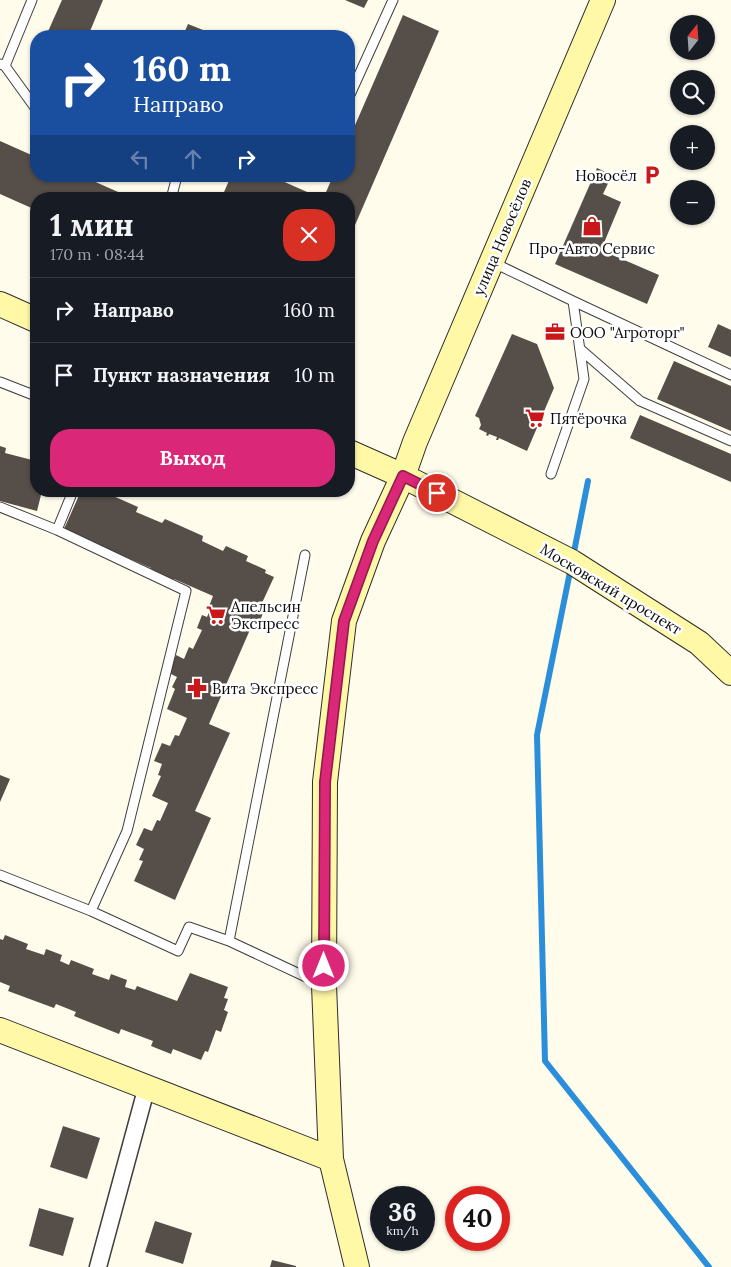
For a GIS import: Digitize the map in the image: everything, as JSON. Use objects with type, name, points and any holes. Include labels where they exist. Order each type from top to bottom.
[{"type":"street","name":"улица Новосёлов","points":[[357,1267],[331,1158],[324,985],[325,782],[344,621],[373,541],[403,476],[415,442],[603,0]]},
{"type":"street","points":[[0,304],[30,317]]},
{"type":"street","name":"Московский проспект","points":[[355,455],[403,476],[572,562],[699,643],[731,673]]},
{"type":"street","points":[[0,1030],[331,1158]]},
{"type":"street","points":[[98,1267],[147,1086]]},
{"type":"lane","points":[[30,101],[3,65],[32,0]]},
{"type":"lane","points":[[355,84],[393,0]]},
{"type":"lane","points":[[492,262],[731,375]]},
{"type":"lane","points":[[551,474],[584,380],[573,301]]},
{"type":"lane","points":[[580,349],[640,402],[731,441]]},
{"type":"lane","points":[[0,382],[30,394]]},
{"type":"lane","points":[[57,530],[71,497]]},
{"type":"lane","points":[[0,507],[57,530],[186,591],[127,831],[92,911]]},
{"type":"lane","points":[[229,941],[305,555]]},
{"type":"lane","points":[[0,875],[92,911],[178,951],[189,927],[229,941],[324,985]]},
{"type":"building","points":[[62,0],[103,0],[90,30],[49,30]]},
{"type":"building","points":[[345,0],[368,0],[364,8]]},
{"type":"building","points":[[403,15],[439,31],[355,225],[355,192],[326,192],[330,182],[355,182],[355,125]]},
{"type":"building","points":[[188,24],[203,30],[186,30]]},
{"type":"building","points":[[0,141],[30,154],[30,182],[96,182],[118,192],[30,192],[30,207],[0,194]]},
{"type":"building","name":"Про-Авто Сервис","points":[[597,168],[612,175],[603,194],[621,202],[601,250],[659,275],[647,304],[555,264]]},
{"type":"building","points":[[228,182],[285,182],[307,192],[224,192]]},
{"type":"building","points":[[718,324],[731,330],[731,357],[708,347]]},
{"type":"building","points":[[512,334],[537,344],[554,388],[527,451],[499,438],[496,440],[497,437],[489,434],[488,436],[486,435],[487,433],[479,429],[481,425],[479,418],[475,416]]},
{"type":"building","points":[[674,361],[731,386],[731,431],[657,399]]},
{"type":"building","points":[[640,415],[731,454],[731,482],[630,438]]},
{"type":"building","points":[[0,446],[6,448],[5,453],[30,459],[30,497],[40,497],[37,511],[0,501]]},
{"type":"building","points":[[78,497],[116,497],[138,507],[136,512],[162,523],[165,519],[203,536],[202,541],[223,551],[226,546],[248,556],[246,561],[266,570],[265,573],[274,577],[262,603],[266,606],[257,628],[252,625],[209,724],[230,733],[195,811],[211,818],[175,900],[134,881],[143,861],[139,860],[144,849],[136,845],[144,828],[152,831],[157,820],[160,821],[168,803],[152,796],[161,776],[158,775],[162,764],[154,761],[162,743],[170,746],[175,735],[179,736],[187,718],[167,709],[175,689],[172,687],[177,677],[169,673],[176,655],[184,659],[189,647],[193,649],[202,630],[197,628],[202,615],[207,617],[213,596],[174,579],[172,583],[150,573],[151,568],[110,550],[107,554],[64,529]]},
{"type":"building","points":[[0,775],[10,779],[0,802]]},
{"type":"building","points":[[5,935],[28,944],[26,949],[44,955],[46,949],[62,955],[60,961],[69,965],[71,960],[94,969],[92,974],[109,980],[111,974],[127,980],[125,987],[135,990],[137,986],[177,1001],[190,973],[228,987],[224,998],[228,999],[224,1010],[228,1012],[221,1032],[216,1030],[208,1052],[205,1051],[201,1060],[173,1049],[171,1054],[151,1046],[153,1041],[121,1029],[119,1034],[74,1016],[76,1012],[56,1004],[54,1008],[8,991],[10,986],[0,982],[0,939],[3,940]]},
{"type":"building","points":[[63,1126],[100,1138],[87,1179],[50,1167]]},
{"type":"building","points":[[39,1208],[74,1218],[63,1256],[29,1246]]},
{"type":"building","points":[[155,1221],[192,1233],[183,1264],[145,1252]]},
{"type":"building","points":[[272,1260],[296,1266],[296,1267],[270,1267]]},
{"type":"waterway","points":[[573,557],[588,481]]},
{"type":"waterway","points":[[571,567],[537,735],[545,1061],[709,1267]]},
{"type":"place","name":"Новосёл","points":[[652,175]]},
{"type":"place","name":"Про-Авто Сервис","points":[[592,226]]},
{"type":"place","name":"ООО \"Агроторг\"","points":[[555,332]]},
{"type":"place","name":"Пятёрочка","points":[[535,418]]},
{"type":"place","name":"Апельсин Экспресс","points":[[216,615]]},
{"type":"place","name":"Вита Экспресс","points":[[197,688]]},
{"type":"route","points":[[324,966],[325,782],[344,621],[373,541],[403,476],[437,493]]}]
